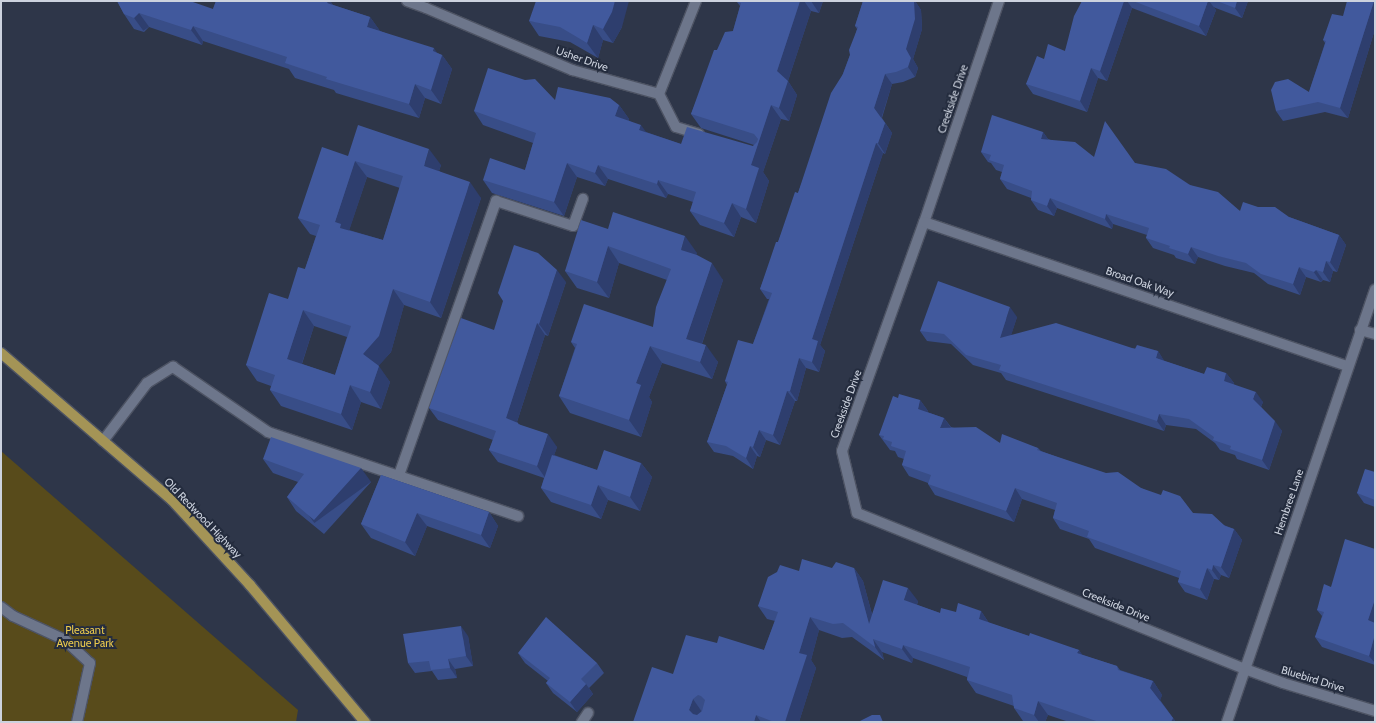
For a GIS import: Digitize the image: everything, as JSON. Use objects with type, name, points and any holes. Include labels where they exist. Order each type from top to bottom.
[{"type":"main road","name":"Old Redwood Highway","points":[[1,353],[172,500],[250,585],[365,722]]},
{"type":"street","name":"Usher Drive","points":[[407,1],[572,70],[659,94]]},
{"type":"street","points":[[696,1],[659,94],[676,127],[711,138]]},
{"type":"street","name":"Creekside Drive","points":[[999,1],[924,222],[842,451],[857,513],[1245,669]]},
{"type":"street","points":[[399,475],[496,201],[574,226],[583,200]]},
{"type":"street","name":"Broad Oak Way","points":[[924,222],[1348,366]]},
{"type":"street","name":"Hembree Lane","points":[[1227,722],[1360,330],[1375,290]]},
{"type":"street","points":[[1360,330],[1375,334]]},
{"type":"street","points":[[103,441],[147,383],[173,366],[268,432],[518,516]]},
{"type":"street","points":[[1,607],[13,616],[65,640],[90,663],[77,722]]},
{"type":"street","name":"Bluebird Drive","points":[[1245,669],[1283,683],[1375,711]]},
{"type":"street","points":[[582,722],[588,713]]},
{"type":"green space","name":"Pleasant Avenue Park","points":[[1,451],[298,710],[296,722],[1,722]]},
{"type":"building","points":[[117,1],[190,1],[213,9],[216,1],[328,1],[327,3],[370,17],[367,27],[434,48],[433,51],[442,55],[431,90],[415,84],[409,104],[326,79],[327,77],[285,63],[287,57],[193,26],[191,30],[139,13],[134,18],[124,14]]},
{"type":"building","points":[[536,1],[615,1],[612,12],[603,29],[593,25],[587,43],[560,27],[529,21]]},
{"type":"building","points":[[800,1],[777,71],[788,81],[779,108],[771,105],[751,165],[759,168],[746,209],[732,203],[724,223],[690,211],[696,192],[658,180],[657,184],[598,165],[595,173],[567,163],[554,202],[483,180],[490,158],[525,170],[536,133],[474,111],[488,68],[525,80],[535,79],[555,100],[558,87],[610,98],[619,105],[615,116],[641,125],[639,130],[681,144],[687,127],[753,146],[758,139],[754,134],[691,114],[714,50],[717,50],[725,32],[733,31],[741,3],[737,2]]},
{"type":"building","points":[[863,1],[914,1],[915,19],[906,49],[911,58],[908,67],[896,72],[885,74],[874,108],[885,123],[878,143],[876,143],[812,339],[818,341],[812,362],[799,358],[790,391],[787,391],[773,435],[759,430],[753,447],[750,446],[746,458],[726,446],[707,442],[728,382],[725,381],[738,340],[753,344],[772,293],[760,289],[795,192],[798,193],[831,93],[843,74],[850,55],[849,50],[858,27],[855,26]]},
{"type":"building","points":[[1082,1],[1124,1],[1100,71],[1091,68],[1080,101],[1026,84],[1037,56],[1044,59],[1048,44],[1065,51],[1074,16]]},
{"type":"building","points":[[1133,1],[1208,1],[1199,26]]},
{"type":"building","points":[[1217,1],[1237,1],[1235,8]]},
{"type":"building","points":[[1347,1],[1374,1],[1340,108],[1318,102],[1276,111],[1271,90],[1275,82],[1288,79],[1309,92],[1326,41],[1323,40],[1332,14],[1343,16]]},
{"type":"building","points":[[992,115],[1043,132],[1041,139],[1075,142],[1094,157],[1105,121],[1135,163],[1166,169],[1190,185],[1218,192],[1240,211],[1243,202],[1258,207],[1275,207],[1289,217],[1339,235],[1330,262],[1326,261],[1323,272],[1316,270],[1314,272],[1299,267],[1293,284],[1261,274],[1246,263],[1191,247],[1188,254],[1169,248],[1170,246],[1146,238],[1149,228],[1106,214],[1105,219],[1050,198],[1047,206],[1031,200],[1032,191],[1000,179],[1004,165],[989,160],[991,155],[981,152]]},
{"type":"building","points":[[358,125],[429,149],[424,166],[470,182],[430,302],[393,289],[379,336],[363,354],[379,366],[370,392],[350,385],[341,414],[270,390],[275,375],[246,365],[269,293],[288,299],[298,267],[305,269],[320,225],[298,218],[322,147],[348,156]],"holes":[[[355,161],[403,176],[383,240],[340,228],[341,224],[335,222]],[[303,310],[351,326],[335,375],[287,359]]]},
{"type":"building","points":[[613,212],[685,236],[681,250],[697,255],[712,263],[686,339],[706,345],[700,362],[650,346],[636,383],[641,385],[629,420],[559,396],[577,344],[571,342],[584,304],[653,327],[656,307],[671,269],[608,246],[597,282],[565,271],[581,220],[608,229]]},
{"type":"building","points":[[514,245],[538,253],[557,270],[539,324],[537,323],[506,418],[518,424],[548,434],[537,466],[489,450],[496,431],[429,408],[461,318],[494,330],[503,301],[498,293]]},
{"type":"building","points":[[938,281],[1010,307],[1000,338],[1056,323],[1135,349],[1137,345],[1158,351],[1156,358],[1204,374],[1207,367],[1226,373],[1224,381],[1256,392],[1253,399],[1275,421],[1262,460],[1230,449],[1231,446],[1213,440],[1214,437],[1189,419],[1159,414],[1157,421],[999,370],[1001,365],[966,355],[944,334],[920,331]]},
{"type":"building","points":[[899,394],[920,400],[918,409],[944,418],[940,428],[976,427],[1000,443],[1002,434],[1038,448],[1037,450],[1106,473],[1118,472],[1141,488],[1161,495],[1163,490],[1180,496],[1193,513],[1212,514],[1225,526],[1234,529],[1221,567],[1213,565],[1212,570],[1207,568],[1200,589],[1178,582],[1181,571],[1087,537],[1089,531],[1053,518],[1057,503],[1015,488],[1006,511],[928,484],[931,475],[902,465],[906,451],[891,446],[892,442],[883,439],[884,436],[879,435],[893,396],[898,398]]},
{"type":"building","points":[[271,437],[361,468],[314,520],[287,497],[304,474],[263,459]]},
{"type":"building","points":[[604,450],[641,463],[630,497],[598,485],[591,505],[541,488],[552,455],[597,470]]},
{"type":"building","points":[[1365,469],[1375,472],[1375,500],[1357,493]]},
{"type":"building","points":[[381,475],[489,512],[481,535],[417,513],[405,542],[361,524]]},
{"type":"building","points":[[1345,539],[1375,549],[1375,599],[1368,620],[1375,623],[1375,634],[1369,656],[1315,637],[1324,612],[1317,610],[1324,584],[1331,587]]},
{"type":"building","points":[[802,559],[832,568],[836,562],[854,568],[869,624],[883,580],[908,588],[904,600],[940,613],[941,608],[956,612],[958,603],[981,611],[979,619],[1029,636],[1030,633],[1079,650],[1077,653],[1117,666],[1118,670],[1153,681],[1150,688],[1173,718],[1171,722],[1099,722],[1038,701],[1034,715],[1014,708],[1012,695],[967,680],[970,667],[903,645],[902,649],[873,639],[875,647],[843,623],[833,624],[810,617],[799,653],[807,655],[785,722],[774,722],[756,715],[754,722],[633,722],[652,667],[673,674],[686,635],[717,643],[719,636],[764,650],[778,612],[758,606],[768,577],[777,572],[780,565],[799,571]],"holes":[[[698,695],[705,700],[702,711],[697,715],[693,714],[689,710],[693,699]]]},
{"type":"building","points":[[546,617],[597,663],[581,679],[586,684],[570,702],[546,683],[550,678],[518,653]]},
{"type":"building","points":[[461,626],[466,656],[448,659],[450,668],[431,670],[429,661],[408,663],[403,634]]},
{"type":"building","points":[[872,715],[880,715],[883,722],[858,722]]}]
